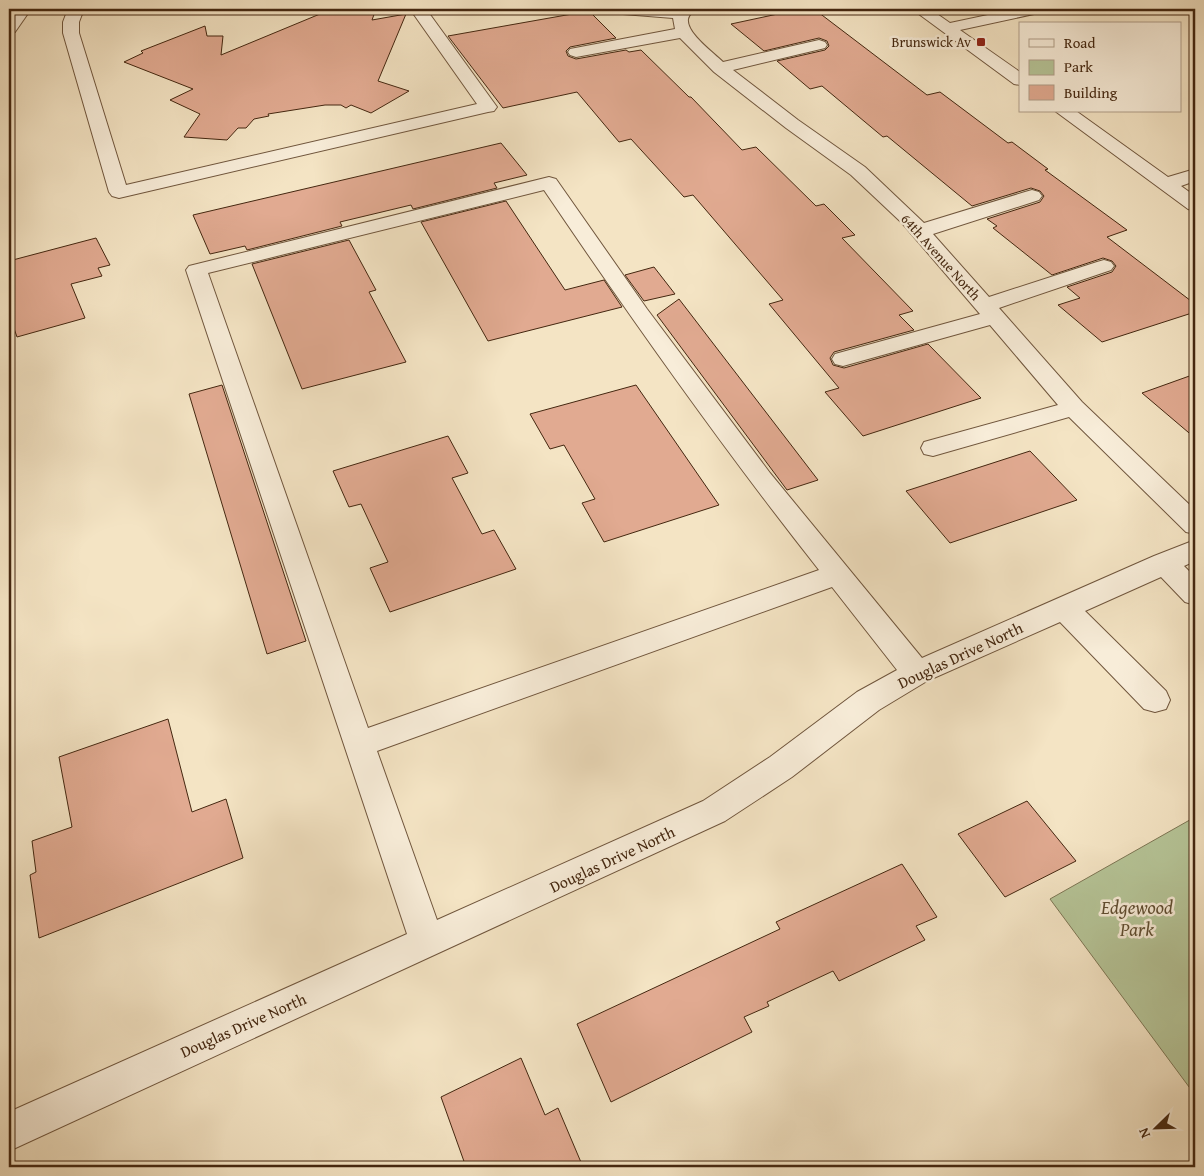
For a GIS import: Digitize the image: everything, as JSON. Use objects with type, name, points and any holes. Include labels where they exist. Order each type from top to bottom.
[{"type":"street","points":[[9,29],[23,9]]},
{"type":"street","points":[[76,9],[71,22],[71,33],[119,192],[488,107],[418,9]]},
{"type":"street","points":[[623,9],[684,18]]},
{"type":"street","points":[[920,9],[1019,79]]},
{"type":"street","points":[[948,28],[1037,9]]},
{"type":"street","points":[[576,52],[684,18]]},
{"type":"street","name":"64th Avenue North","points":[[684,18],[692,42],[720,68],[787,121],[858,171],[920,231],[1074,408],[1138,472],[1195,525]]},
{"type":"street","points":[[720,68],[819,45]]},
{"type":"street","points":[[1065,112],[1195,205]]},
{"type":"street","points":[[1166,184],[1195,175]]},
{"type":"street","points":[[427,942],[196,270],[549,183],[639,314],[761,479],[917,673]]},
{"type":"street","points":[[920,231],[1032,196]]},
{"type":"street","points":[[844,359],[990,312],[1104,266]]},
{"type":"street","points":[[933,448],[1074,408]]},
{"type":"street","name":"Douglas Drive North","points":[[9,1132],[714,812],[782,767],[868,701],[917,673],[1195,550]]},
{"type":"street","points":[[1164,564],[1195,594]]},
{"type":"street","points":[[359,744],[839,574]]},
{"type":"street","points":[[1064,608],[1155,700]]},
{"type":"green space","name":"Edgewood Park","points":[[1195,817],[1195,1095],[1050,899]]},
{"type":"building","points":[[332,9],[376,9],[372,20],[406,14],[378,81],[409,91],[371,113],[351,105],[346,108],[341,105],[325,105],[268,114],[269,116],[254,119],[246,128],[238,128],[227,140],[184,137],[200,114],[170,100],[193,89],[124,62],[143,53],[141,51],[205,26],[207,36],[223,36],[221,55]]},
{"type":"building","points":[[801,9],[814,9],[927,95],[940,92],[1008,143],[1012,142],[1048,169],[1045,170],[1127,230],[1107,237],[1195,304],[1195,312],[1102,342],[1058,305],[1080,298],[1067,287],[1112,272],[1116,266],[1112,261],[1103,258],[1052,275],[993,228],[997,226],[987,219],[1040,202],[1044,196],[1040,191],[1031,188],[972,206],[887,136],[883,137],[822,86],[810,89],[777,61],[825,50],[829,46],[827,41],[819,38],[764,51],[731,24]]},
{"type":"building","points":[[589,11],[616,38],[570,47],[566,51],[568,56],[576,59],[626,50],[629,52],[641,50],[691,97],[742,150],[756,147],[816,206],[824,204],[855,235],[842,238],[913,311],[899,315],[914,330],[834,352],[830,358],[833,365],[844,368],[928,344],[981,398],[863,436],[825,392],[839,388],[769,304],[783,300],[693,195],[684,197],[631,139],[619,142],[577,92],[503,108],[448,36]]},
{"type":"building","points":[[501,143],[527,175],[494,183],[497,188],[413,209],[411,205],[340,222],[342,226],[247,250],[245,246],[210,254],[193,215]]},
{"type":"building","points":[[506,201],[565,290],[604,280],[622,307],[488,341],[421,222]]},
{"type":"building","points":[[96,238],[110,265],[98,268],[102,276],[71,284],[85,318],[17,337],[9,314],[9,261]]},
{"type":"building","points":[[349,240],[376,290],[369,292],[406,362],[302,389],[252,264]]},
{"type":"building","points":[[654,267],[675,294],[644,301],[625,275]]},
{"type":"building","points":[[679,299],[818,480],[787,490],[657,315]]},
{"type":"building","points":[[1195,374],[1195,438],[1142,393]]},
{"type":"building","points":[[222,385],[306,641],[267,654],[189,394]]},
{"type":"building","points":[[636,385],[719,505],[604,542],[582,503],[595,499],[564,445],[550,449],[530,414]]},
{"type":"building","points":[[448,436],[468,473],[452,478],[482,534],[494,530],[516,569],[390,612],[370,568],[388,562],[361,504],[349,507],[333,471]]},
{"type":"building","points":[[1030,451],[1077,500],[950,543],[906,491]]},
{"type":"building","points":[[168,719],[192,812],[226,799],[243,858],[39,938],[30,875],[36,872],[32,841],[72,827],[59,757]]},
{"type":"building","points":[[1027,801],[1076,861],[1005,897],[958,834]]},
{"type":"building","points":[[902,864],[937,917],[916,926],[925,940],[839,981],[833,971],[767,1002],[769,1006],[744,1017],[752,1032],[611,1102],[577,1024],[780,929],[776,922]]},
{"type":"building","points":[[521,1058],[545,1115],[558,1108],[583,1167],[466,1167],[441,1097]]},
{"type":"place","name":"Brunswick Av","points":[[981,42]]}]
